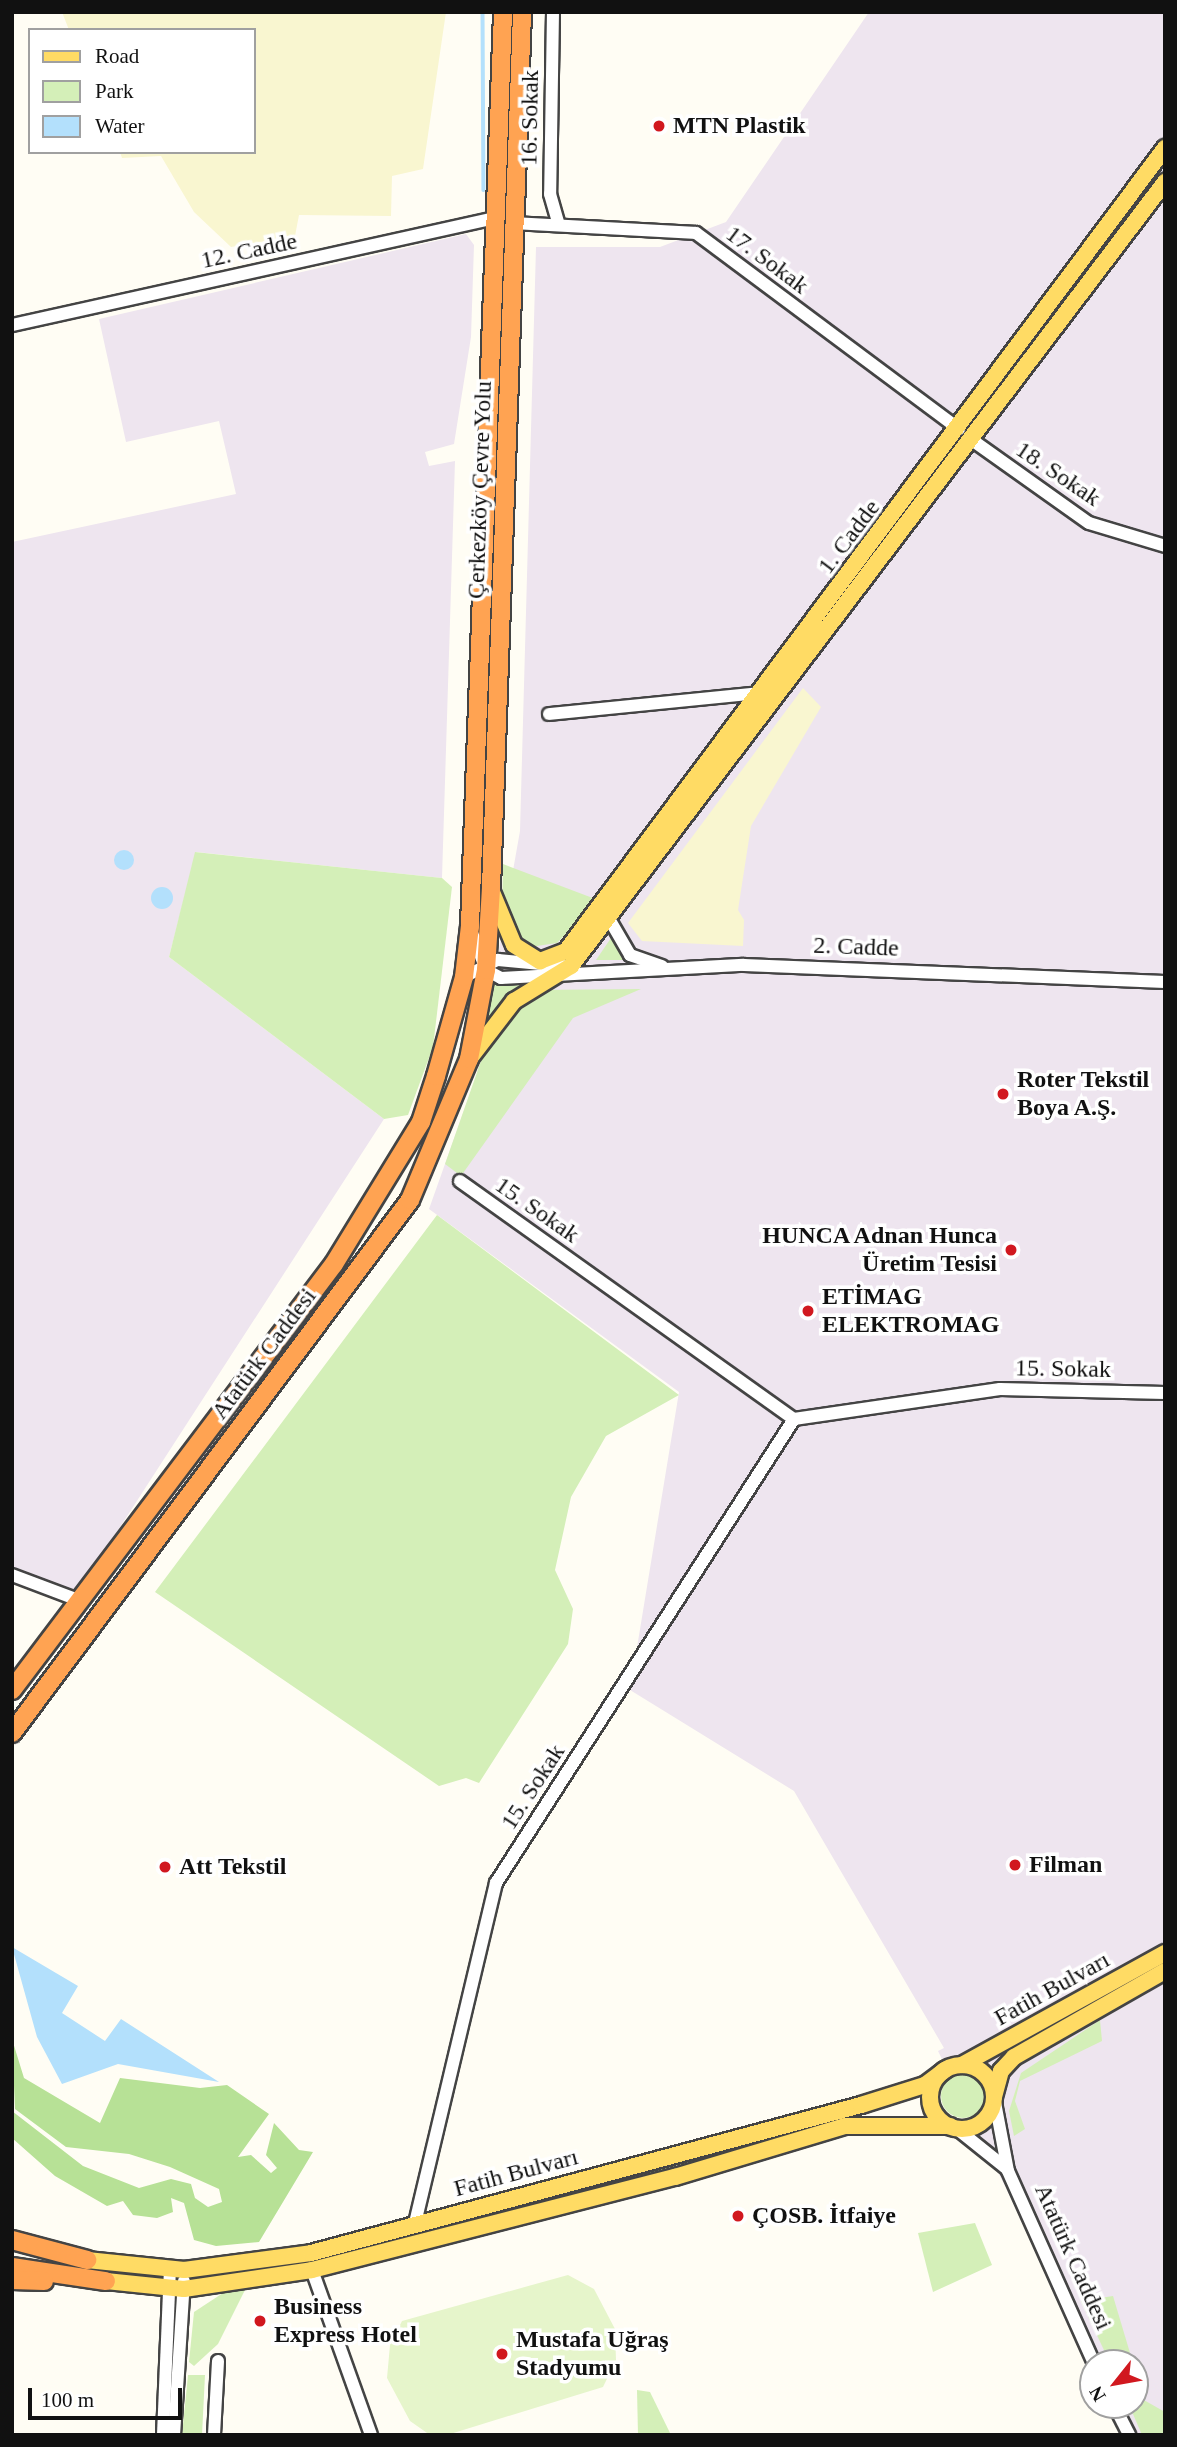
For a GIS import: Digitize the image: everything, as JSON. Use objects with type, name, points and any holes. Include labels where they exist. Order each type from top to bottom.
[{"type":"highway","points":[[12,1690],[334,1264],[421,1122],[464,977],[470,926],[503,12]]},
{"type":"highway","name":"Çerkezköy Çevre Yolu","points":[[486,970],[522,12]]},
{"type":"highway","name":"Atatürk Caddesi","points":[[12,1733],[410,1200],[469,1059],[486,970]]},
{"type":"highway","points":[[12,2240],[87,2260]]},
{"type":"highway","points":[[12,2250],[87,2260]]},
{"type":"highway","points":[[12,2267],[107,2281]]},
{"type":"highway","points":[[12,2280],[107,2281]]},
{"type":"main road","name":"1. Cadde","points":[[568,958],[608,918],[965,435],[1165,148]]},
{"type":"main road","name":"1. Cadde","points":[[568,958],[760,693],[1165,182]]},
{"type":"main road","points":[[491,888],[514,945],[540,961],[568,958]]},
{"type":"main road","points":[[469,1059],[514,1001],[547,979],[568,958]]},
{"type":"main road","name":"Fatih Bulvarı","points":[[87,2260],[177,2270],[262,2263],[861,2105],[925,2085],[1165,1953]]},
{"type":"main road","points":[[994,2097],[983,2073],[954,2067],[931,2097],[934,2112],[953,2127],[981,2123],[994,2097],[1001,2070],[1014,2057],[1165,1971]]},
{"type":"main road","name":"Fatih Bulvarı","points":[[107,2281],[178,2289],[312,2270],[675,2177],[845,2126],[953,2127]]},
{"type":"street","name":"16. Sokak","points":[[553,12],[550,194],[558,222]]},
{"type":"street","name":"12. Cadde","points":[[12,325],[494,218]]},
{"type":"street","name":"17. Sokak","points":[[514,223],[558,222],[696,233],[965,435]]},
{"type":"street","name":"18. Sokak","points":[[965,435],[1089,523],[1165,546]]},
{"type":"street","points":[[549,714],[760,693]]},
{"type":"street","points":[[608,918],[630,955],[666,968]]},
{"type":"street","points":[[470,926],[486,970]]},
{"type":"street","points":[[568,958],[588,977]]},
{"type":"street","points":[[464,977],[486,970],[498,960],[540,961]]},
{"type":"street","name":"2. Cadde","points":[[486,970],[500,978],[547,979],[666,968],[872,968],[1165,982]]},
{"type":"street","name":"15. Sokak","points":[[460,1181],[794,1419],[1000,1389],[1165,1393]]},
{"type":"street","name":"15. Sokak","points":[[415,2223],[496,1883],[794,1419]]},
{"type":"street","points":[[12,1575],[81,1601]]},
{"type":"street","points":[[994,2097],[1008,2171]]},
{"type":"street","points":[[953,2127],[1008,2171]]},
{"type":"street","name":"Atatürk Caddesi","points":[[1008,2171],[1088,2349]]},
{"type":"street","points":[[174,2435],[180,2331],[177,2270]]},
{"type":"street","points":[[312,2270],[371,2435]]},
{"type":"street","points":[[180,2331],[190,2302],[218,2285]]},
{"type":"street","points":[[163,2435],[178,2289]]},
{"type":"street","points":[[214,2435],[218,2361]]},
{"type":"street","points":[[1121,2419],[1129,2435]]},
{"type":"shaded area","points":[[62,12],[446,12],[423,169],[392,176],[391,216],[299,215],[295,236],[231,247],[194,212],[161,156],[122,158],[121,154],[256,154],[256,28],[68,28]]},
{"type":"shaded area","points":[[869,12],[1165,12],[1165,2435],[1128,2435],[1120,2419],[1149,2419],[1149,2349],[1086,2349],[938,2051],[944,2048],[794,1791],[630,1690],[679,1392],[429,1209],[477,1074],[520,831],[536,247],[660,247],[726,222]]},
{"type":"shaded area","points":[[466,234],[474,245],[471,337],[454,444],[425,452],[429,466],[455,461],[442,878],[196,852],[169,957],[384,1119],[78,1592],[12,1569],[12,542],[236,494],[219,421],[126,442],[99,319]]},
{"type":"shaded area","points":[[803,688],[821,707],[751,826],[738,910],[744,920],[743,946],[642,941],[628,923]]},
{"type":"green space","points":[[195,852],[442,878],[452,887],[433,1047],[408,1115],[384,1119],[169,957]]},
{"type":"green space","points":[[503,864],[598,900],[557,943],[530,947],[518,941],[502,907]]},
{"type":"green space","points":[[611,938],[627,957],[627,960],[596,960]]},
{"type":"green space","points":[[492,983],[531,983],[487,1023],[486,1022]]},
{"type":"green space","points":[[641,989],[573,1018],[461,1176],[445,1164],[489,1038],[535,990]]},
{"type":"green space","points":[[437,1215],[679,1395],[606,1436],[571,1497],[555,1570],[573,1609],[568,1644],[479,1783],[466,1778],[439,1786],[155,1592]]},
{"type":"green space","points":[[1100,2020],[1102,2041],[1020,2081],[1015,2101],[1025,2129],[1014,2136],[1009,2111],[1021,2073]]},
{"type":"green space","points":[[12,2039],[24,2078],[100,2123],[120,2078],[200,2088],[227,2085],[269,2114],[238,2157],[251,2155],[271,2173],[277,2168],[266,2155],[274,2123],[299,2150],[313,2152],[259,2242],[216,2246],[194,2240],[184,2203],[171,2198],[173,2212],[157,2218],[133,2215],[123,2201],[107,2206],[55,2176],[12,2138],[12,2111],[83,2166],[139,2188],[171,2179],[191,2184],[195,2198],[208,2207],[222,2202],[219,2189],[170,2167],[129,2154],[66,2147],[15,2109]]},
{"type":"green space","points":[[963,2074],[979,2080],[985,2096],[979,2112],[963,2118],[947,2112],[941,2096],[947,2080]]},
{"type":"green space","points":[[712,2152],[644,2177],[299,2269],[198,2281],[299,2266]]},
{"type":"green space","points":[[975,2223],[992,2265],[933,2292],[918,2233]]},
{"type":"green space","name":"Mustafa Uğraş Stadyumu","points":[[568,2275],[594,2289],[615,2329],[616,2360],[603,2387],[447,2435],[430,2435],[410,2421],[387,2378],[390,2345],[402,2321]]},
{"type":"green space","points":[[246,2288],[218,2344],[194,2366],[189,2362],[194,2312],[226,2291]]},
{"type":"green space","points":[[1113,2296],[1129,2349],[1103,2349],[1081,2301]]},
{"type":"green space","points":[[188,2375],[205,2375],[202,2435],[182,2435]]},
{"type":"green space","points":[[637,2390],[650,2392],[671,2435],[638,2435]]},
{"type":"green space","points":[[1149,2403],[1165,2412],[1165,2435],[1142,2435],[1135,2419],[1149,2419]]},
{"type":"water","points":[[124,850],[131,853],[134,860],[131,867],[124,870],[117,867],[114,860],[117,853]]},
{"type":"water","points":[[162,887],[170,890],[173,898],[170,906],[162,909],[154,906],[151,898],[154,890]]},
{"type":"water","points":[[12,1947],[78,1986],[62,2013],[105,2041],[121,2019],[219,2082],[118,2064],[62,2084],[37,2037]]},
{"type":"waterway","points":[[483,12],[484,190]]},
{"type":"place","name":"MTN Plastik","points":[[659,126]]},
{"type":"place","name":"Roter Tekstil Boya A.Ş.","points":[[1003,1094]]},
{"type":"place","name":"HUNCA Adnan Hunca Üretim Tesisi","points":[[1011,1250]]},
{"type":"place","name":"ETİMAG ELEKTROMAG","points":[[808,1311]]},
{"type":"place","name":"Filman","points":[[1015,1865]]},
{"type":"place","name":"Att Tekstil","points":[[165,1867]]},
{"type":"place","name":"ÇOSB. İtfaiye","points":[[738,2216]]},
{"type":"place","name":"Business Express Hotel","points":[[260,2321]]},
{"type":"place","name":"Mustafa Uğraş Stadyumu","points":[[502,2354]]}]
